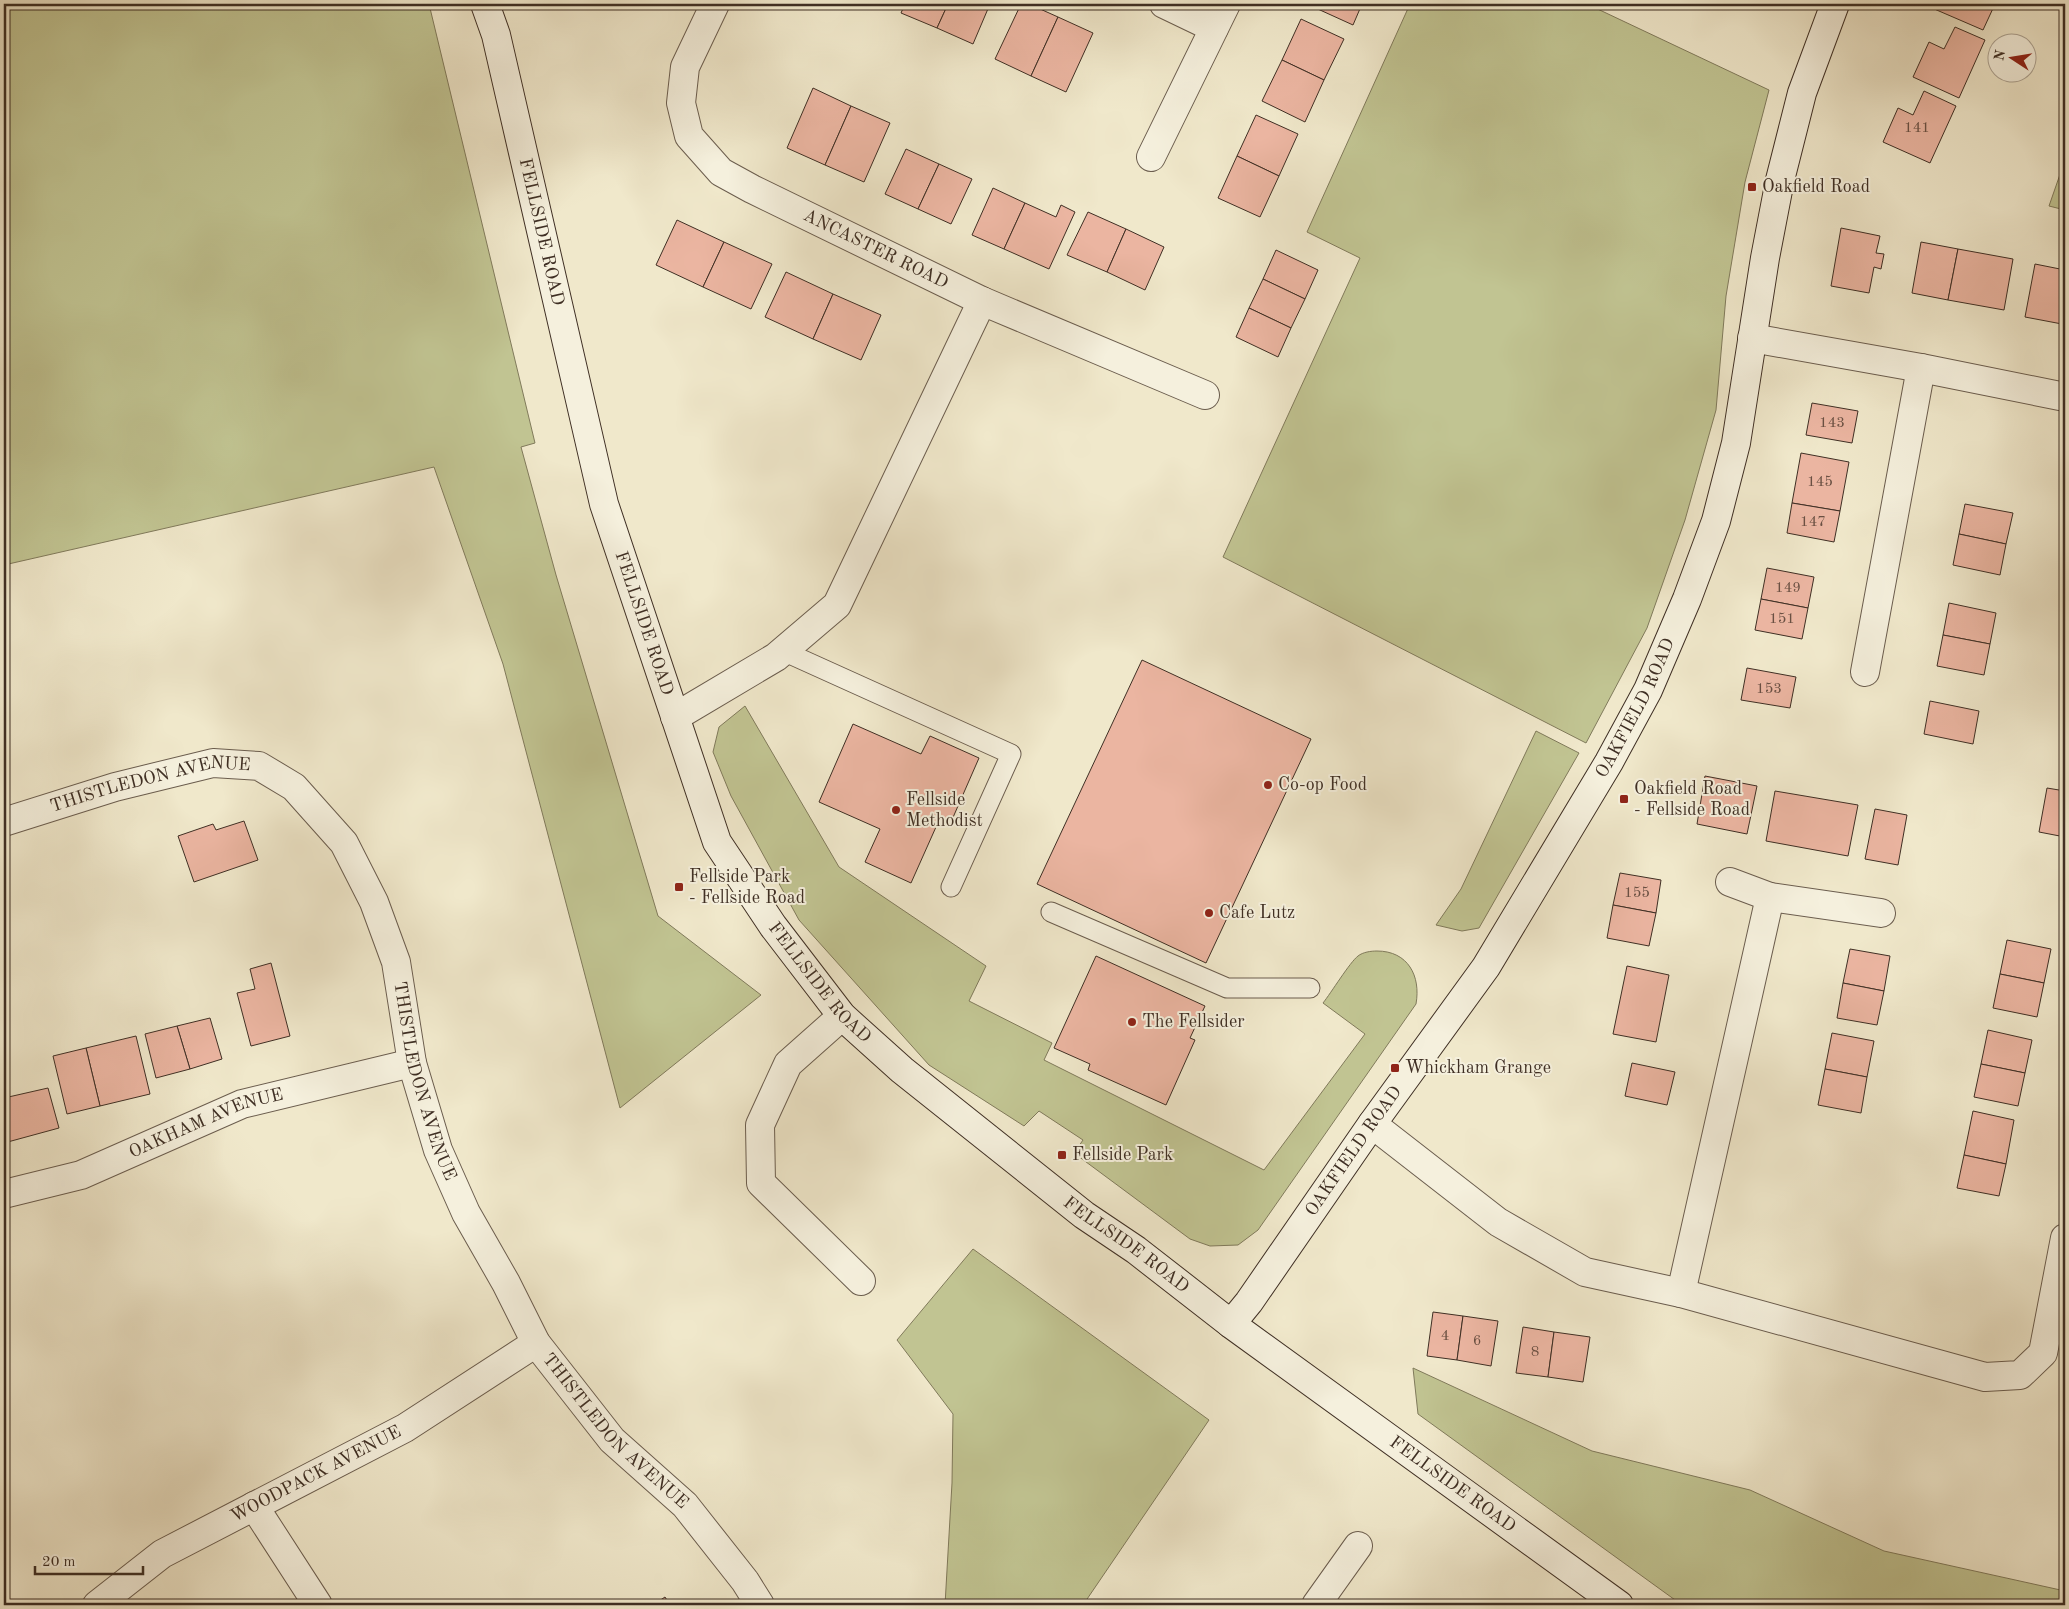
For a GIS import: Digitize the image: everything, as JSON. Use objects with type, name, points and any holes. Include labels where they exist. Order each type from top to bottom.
[{"type":"street","name":"FELLSIDE ROAD","points":[[484,4],[496,35],[604,504],[717,842],[773,926],[842,1016],[902,1070],[1084,1215],[1136,1250],[1231,1324],[1619,1605]]},
{"type":"street","name":"ANCASTER ROAD","points":[[715,4],[685,67],[681,103],[689,136],[721,172],[752,189],[982,301],[1205,395]]},
{"type":"street","points":[[1164,4],[1214,28]]},
{"type":"street","points":[[1151,157],[1226,4]]},
{"type":"street","name":"OAKFIELD ROAD","points":[[1231,1324],[1249,1302],[1372,1124],[1486,967],[1609,762],[1648,690],[1687,599],[1716,521],[1736,443],[1752,338],[1780,180],[1802,93],[1834,4]]},
{"type":"street","points":[[675,717],[783,652],[838,605],[982,301]]},
{"type":"street","points":[[1752,338],[1921,368],[2065,397]]},
{"type":"street","points":[[1865,672],[1921,368]]},
{"type":"street","name":"THISTLEDON AVENUE","points":[[4,822],[115,787],[213,763],[259,766],[294,787],[344,844],[374,902],[396,962],[412,1063],[438,1150],[466,1213],[506,1283],[536,1343],[612,1440],[685,1505],[745,1581],[760,1605]]},
{"type":"street","points":[[1730,882],[1770,897],[1882,913]]},
{"type":"street","points":[[1681,1292],[1770,897]]},
{"type":"street","points":[[842,1016],[788,1064],[760,1125],[761,1182],[861,1281]]},
{"type":"street","name":"OAKHAM AVENUE","points":[[4,1194],[81,1175],[242,1104],[412,1063]]},
{"type":"street","points":[[1372,1124],[1498,1222],[1586,1272],[1681,1292],[1985,1377],[2020,1375],[2043,1353],[2065,1238]]},
{"type":"street","name":"WOODPACK AVENUE","points":[[97,1605],[162,1554],[405,1428],[536,1343]]},
{"type":"street","points":[[254,1506],[318,1605]]},
{"type":"street","points":[[1316,1605],[1358,1546]]},
{"type":"lane","points":[[783,652],[1011,754],[951,887]]},
{"type":"lane","points":[[1051,912],[1227,988],[1310,988]]},
{"type":"green space","points":[[4,4],[429,4],[535,443],[521,447],[556,575],[658,916],[761,995],[620,1108],[503,664],[434,467],[4,565]]},
{"type":"green space","points":[[1410,4],[1587,4],[1769,90],[1745,182],[1726,296],[1716,410],[1685,520],[1647,628],[1586,743],[1223,557],[1360,258],[1307,232]]},
{"type":"green space","points":[[2065,160],[2065,210],[2049,206]]},
{"type":"green space","points":[[745,706],[839,867],[986,966],[969,1001],[1052,1043],[1044,1060],[1264,1170],[1365,1034],[1323,1003],[1355,959],[1362,954],[1377,951],[1397,955],[1404,960],[1414,975],[1417,994],[1416,1004],[1258,1230],[1238,1245],[1210,1246],[1190,1239],[1074,1153],[1083,1140],[1039,1111],[1024,1126],[929,1065],[799,920],[731,796],[713,752],[719,727]]},
{"type":"green space","points":[[1536,731],[1579,753],[1479,928],[1462,931],[1436,925],[1461,889]]},
{"type":"green space","points":[[973,1249],[1209,1420],[1083,1605],[945,1605],[952,1483],[953,1414],[897,1340]]},
{"type":"green space","points":[[1413,1368],[1592,1451],[1750,1490],[1884,1551],[2065,1591],[2065,1605],[1682,1605],[1418,1414]]},
{"type":"building","points":[[905,4],[948,4],[937,28],[901,13]]},
{"type":"building","points":[[948,4],[990,4],[973,44],[937,28]]},
{"type":"building","points":[[1021,4],[1029,4],[1058,17],[1031,76],[995,59]]},
{"type":"building","points":[[1310,4],[1362,4],[1353,25]]},
{"type":"building","points":[[1934,4],[1995,4],[1983,30],[1932,8]]},
{"type":"building","points":[[1058,17],[1093,33],[1066,92],[1031,76]]},
{"type":"building","points":[[1301,19],[1344,39],[1324,80],[1282,60]]},
{"type":"building","points":[[1955,27],[1985,40],[1959,98],[1913,77],[1929,42],[1944,49]]},
{"type":"building","points":[[1282,60],[1324,80],[1305,122],[1262,101]]},
{"type":"building","points":[[813,88],[851,106],[825,165],[787,148]]},
{"type":"building","points":[[1924,91],[1956,106],[1930,163],[1883,142],[1898,108],[1913,115]]},
{"type":"building","points":[[851,106],[890,123],[864,182],[825,165]]},
{"type":"building","points":[[1256,115],[1298,134],[1279,176],[1237,156]]},
{"type":"building","points":[[906,149],[939,164],[918,209],[885,194]]},
{"type":"building","points":[[1237,156],[1279,176],[1260,217],[1218,198]]},
{"type":"building","points":[[939,164],[972,179],[951,224],[918,209]]},
{"type":"building","points":[[993,188],[1025,203],[1004,249],[972,235]]},
{"type":"building","points":[[1025,203],[1056,217],[1061,205],[1075,212],[1049,269],[1004,249]]},
{"type":"building","points":[[1088,212],[1126,229],[1107,272],[1067,255]]},
{"type":"building","points":[[677,220],[724,242],[703,287],[656,265]]},
{"type":"building","points":[[1841,228],[1880,236],[1876,253],[1884,254],[1881,269],[1874,267],[1869,293],[1831,286]]},
{"type":"building","points":[[1126,229],[1164,247],[1145,290],[1107,272]]},
{"type":"building","points":[[724,242],[772,264],[751,309],[703,287]]},
{"type":"building","points":[[1921,242],[1958,249],[1948,300],[1912,293]]},
{"type":"building","points":[[1958,249],[2013,259],[2004,310],[1948,300]]},
{"type":"building","points":[[1276,250],[1318,270],[1305,299],[1263,279]]},
{"type":"building","points":[[2035,264],[2065,270],[2065,309],[2062,324],[2025,317]]},
{"type":"building","points":[[786,272],[833,294],[813,339],[765,317]]},
{"type":"building","points":[[1263,279],[1305,299],[1291,328],[1249,308]]},
{"type":"building","points":[[833,294],[881,315],[861,360],[813,339]]},
{"type":"building","points":[[1249,308],[1291,328],[1278,357],[1236,337]]},
{"type":"building","points":[[1812,403],[1858,411],[1852,443],[1806,435]]},
{"type":"building","points":[[1801,453],[1849,462],[1840,511],[1792,503]]},
{"type":"building","points":[[1792,503],[1840,511],[1834,542],[1787,533]]},
{"type":"building","points":[[1965,504],[2013,513],[2006,544],[1959,534]]},
{"type":"building","points":[[1959,534],[2006,544],[2000,575],[1953,565]]},
{"type":"building","points":[[1767,568],[1814,577],[1808,608],[1761,599]]},
{"type":"building","points":[[1761,599],[1808,608],[1802,639],[1755,630]]},
{"type":"building","points":[[1949,603],[1996,613],[1990,644],[1943,635]]},
{"type":"building","points":[[1943,635],[1990,644],[1984,675],[1937,666]]},
{"type":"building","points":[[1142,660],[1311,739],[1206,963],[1037,884]]},
{"type":"building","points":[[1747,668],[1796,677],[1790,708],[1741,700]]},
{"type":"building","points":[[1930,701],[1979,711],[1973,744],[1924,734]]},
{"type":"building","name":"Fellside Methodist","points":[[853,724],[921,754],[930,736],[979,758],[951,822],[940,818],[911,883],[865,862],[880,829],[819,802]]},
{"type":"building","points":[[1705,776],[1757,786],[1747,834],[1697,824]]},
{"type":"building","points":[[2047,788],[2065,791],[2065,837],[2039,832]]},
{"type":"building","points":[[1775,791],[1858,805],[1848,856],[1766,841]]},
{"type":"building","points":[[1875,809],[1907,815],[1898,865],[1865,859]]},
{"type":"building","points":[[244,821],[258,860],[194,882],[178,836],[213,824],[216,830]]},
{"type":"building","points":[[1620,873],[1661,880],[1656,913],[1613,905]]},
{"type":"building","points":[[1613,905],[1656,913],[1649,946],[1607,938]]},
{"type":"building","points":[[2007,940],[2051,949],[2044,983],[2000,974]]},
{"type":"building","points":[[1850,949],[1890,956],[1884,991],[1843,983]]},
{"type":"building","name":"The Fellsider","points":[[1096,956],[1205,1006],[1190,1038],[1195,1040],[1166,1105],[1088,1070],[1090,1064],[1054,1048]]},
{"type":"building","points":[[271,963],[290,1036],[251,1046],[237,993],[255,989],[250,969]]},
{"type":"building","points":[[1627,966],[1669,975],[1656,1042],[1613,1034]]},
{"type":"building","points":[[2000,974],[2044,983],[2037,1017],[1993,1008]]},
{"type":"building","points":[[1843,983],[1884,991],[1877,1025],[1837,1018]]},
{"type":"building","points":[[210,1018],[222,1059],[190,1069],[177,1026]]},
{"type":"building","points":[[177,1026],[190,1069],[156,1078],[145,1034]]},
{"type":"building","points":[[1988,1030],[2032,1040],[2025,1073],[1981,1064]]},
{"type":"building","points":[[1832,1033],[1874,1041],[1867,1077],[1825,1069]]},
{"type":"building","points":[[136,1036],[150,1094],[100,1106],[86,1048]]},
{"type":"building","points":[[86,1048],[100,1106],[67,1114],[53,1056]]},
{"type":"building","points":[[1632,1063],[1675,1072],[1667,1105],[1625,1096]]},
{"type":"building","points":[[1981,1064],[2025,1073],[2018,1106],[1974,1097]]},
{"type":"building","points":[[1825,1069],[1867,1077],[1861,1113],[1818,1105]]},
{"type":"building","points":[[48,1088],[59,1128],[4,1143],[4,1098]]},
{"type":"building","points":[[1973,1111],[2014,1120],[2006,1164],[1964,1155]]},
{"type":"building","points":[[1964,1155],[2006,1164],[1999,1196],[1957,1188]]},
{"type":"building","points":[[1433,1312],[1463,1316],[1457,1360],[1427,1356]]},
{"type":"building","points":[[1463,1316],[1498,1321],[1491,1366],[1457,1360]]},
{"type":"building","points":[[1523,1327],[1554,1332],[1548,1377],[1516,1373]]},
{"type":"building","points":[[1554,1332],[1590,1337],[1583,1382],[1548,1377]]},
{"type":"building","points":[[665,1597],[670,1605],[653,1605]]},
{"type":"place","name":"Oakfield Road","points":[[1752,187]]},
{"type":"place","name":"Co-op Food","points":[[1268,785]]},
{"type":"place","name":"Oakfield Road - Fellside Road","points":[[1624,799]]},
{"type":"place","name":"Fellside Methodist","points":[[896,810]]},
{"type":"place","name":"Fellside Park - Fellside Road","points":[[679,887]]},
{"type":"place","name":"Cafe Lutz","points":[[1209,913]]},
{"type":"place","name":"The Fellsider","points":[[1132,1022]]},
{"type":"place","name":"Whickham Grange","points":[[1395,1068]]},
{"type":"place","name":"Fellside Park","points":[[1062,1155]]}]
